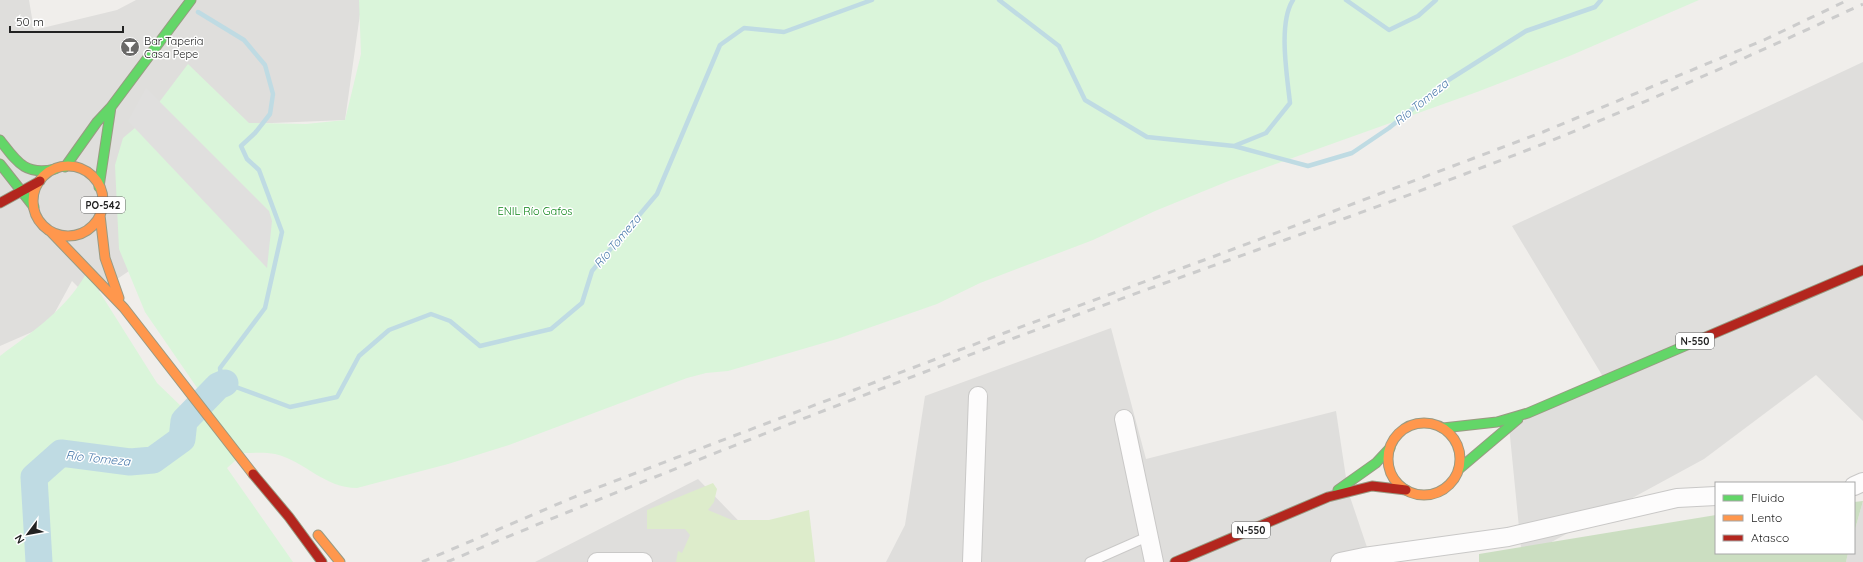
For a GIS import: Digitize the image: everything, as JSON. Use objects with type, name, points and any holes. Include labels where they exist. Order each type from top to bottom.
[{"type":"main road","points":[[65,167],[97,122],[111,107],[191,0]]},
{"type":"main road","points":[[99,187],[111,107]]},
{"type":"main road","name":"PO-542","points":[[0,140],[19,163],[29,170],[39,172],[65,167],[76,168],[85,171],[94,178],[99,187],[103,206],[100,216],[88,230],[79,235],[69,236],[50,232]]},
{"type":"main road","points":[[0,164],[34,210],[41,224],[124,308],[322,562]]},
{"type":"main road","name":"PO-542","points":[[40,181],[47,174],[56,169]]},
{"type":"main road","points":[[1,201],[40,181]]},
{"type":"main road","points":[[34,210],[34,193],[40,181]]},
{"type":"main road","points":[[1,201],[13,208]]},
{"type":"main road","points":[[24,210],[34,210]]},
{"type":"main road","points":[[100,216],[104,252],[114,286],[124,308]]},
{"type":"main road","name":"N-550","points":[[1406,490],[1394,480],[1390,472],[1388,458],[1394,439],[1400,431],[1409,426],[1427,423],[1443,428],[1497,422],[1528,413],[1863,270]]},
{"type":"main road","name":"N-550","points":[[1175,562],[1328,497],[1372,486],[1406,490],[1418,495],[1431,495],[1440,492],[1452,483],[1459,469],[1509,426],[1528,413]]},
{"type":"main road","points":[[1443,428],[1458,444],[1460,458],[1459,469]]},
{"type":"main road","name":"N-550","points":[[1328,497],[1376,463],[1390,448]]},
{"type":"main road","points":[[250,470],[268,480],[278,489]]},
{"type":"main road","points":[[266,489],[275,509],[296,543]]},
{"type":"main road","points":[[310,525],[340,562]]},
{"type":"street","points":[[972,562],[978,396]]},
{"type":"street","points":[[1124,418],[1154,562]]},
{"type":"street","points":[[1340,562],[1364,556],[1508,537],[1677,498],[1715,496]]},
{"type":"street","points":[[597,562],[642,562]]},
{"type":"lane","points":[[1090,562],[1149,536]]},
{"type":"shaded area","points":[[0,0],[29,0],[34,30],[117,10],[136,0],[362,0],[345,120],[249,124],[129,271],[89,298],[72,281],[48,325],[0,346]]},
{"type":"shaded area","points":[[1863,62],[1863,421],[1816,375],[1704,459],[1522,558],[1509,426],[1605,380],[1512,226]]},
{"type":"shaded area","points":[[146,88],[269,211],[272,221],[267,268],[128,121]]},
{"type":"shaded area","points":[[1111,328],[1146,459],[1336,411],[1348,491],[1372,562],[886,562],[905,525],[925,396]]},
{"type":"shaded area","points":[[698,479],[764,547],[805,562],[535,562]]},
{"type":"shaded area","points":[[1863,501],[1863,562],[1846,562],[1848,554],[1855,554],[1855,529]]},
{"type":"green space","name":"ENIL Río Gafos","points":[[359,0],[1699,0],[1572,55],[1477,92],[1231,180],[1155,211],[1093,240],[980,283],[937,304],[837,339],[728,371],[706,373],[687,378],[509,445],[448,464],[357,488],[334,484],[286,457],[275,454],[244,453],[227,468],[293,562],[0,562],[0,356],[37,328],[59,308],[70,297],[87,272],[157,383],[183,408],[202,395],[145,312],[119,249],[115,165],[123,138],[148,117],[188,64],[249,123],[306,124],[345,120],[361,54]]},
{"type":"green space","points":[[713,483],[717,489],[714,502],[708,510],[732,520],[769,520],[809,510],[815,562],[676,562],[678,551],[682,553],[690,535],[685,529],[647,529],[647,510]]},
{"type":"green space","points":[[1863,501],[1855,529],[1855,502]]},
{"type":"green space","points":[[1715,515],[1715,554],[1848,554],[1846,562],[1479,562],[1479,554]]},
{"type":"waterway","name":"Río Tomeza","points":[[198,12],[244,40],[265,65],[273,94],[270,114],[255,133],[241,146],[247,159],[259,170],[282,232],[265,308],[220,368],[221,376],[225,383],[290,407],[337,397],[359,356],[389,330],[431,314],[450,321],[480,346],[551,329],[582,303],[592,271],[657,194],[720,45],[744,28],[784,32],[872,0]]},
{"type":"waterway","name":"Río Tomeza","points":[[999,0],[1059,46],[1085,100],[1147,137],[1234,146],[1266,133],[1290,103],[1285,35],[1288,10],[1293,0]]},
{"type":"waterway","name":"Río Tomeza","points":[[1346,0],[1389,30],[1418,16],[1436,0]]},
{"type":"waterway","name":"Río Tomeza","points":[[1234,146],[1308,166],[1352,153],[1389,128],[1447,81],[1526,31],[1595,7],[1601,0]]},
{"type":"waterway","name":"Río Tomeza","points":[[39,562],[34,477],[61,453],[130,462],[153,460],[182,439],[184,421],[218,386],[225,383]]},
{"type":"railway","points":[[422,562],[586,492],[1007,332],[1215,256],[1543,132],[1764,40],[1848,0]]},
{"type":"railway","points":[[447,562],[657,476],[939,367],[1076,315],[1414,193],[1548,142],[1706,75],[1863,4]]},
{"type":"traffic: fast","points":[[65,167],[97,122],[111,107],[191,0]]},
{"type":"traffic: fast","points":[[99,187],[111,107]]},
{"type":"traffic: fast","points":[[0,140],[17,161],[29,169],[36,171],[55,169]]},
{"type":"traffic: fast","points":[[0,164],[34,207]]},
{"type":"traffic: fast","points":[[1443,428],[1497,422],[1528,413],[1701,339]]},
{"type":"traffic: fast","points":[[1459,469],[1518,419]]},
{"type":"traffic: fast","points":[[1338,490],[1376,463],[1390,448]]},
{"type":"traffic: slow","points":[[68,166],[87,172],[97,182],[103,201],[97,220],[87,230],[68,236],[49,230],[39,220],[33,201],[39,182],[49,172],[68,166]]},
{"type":"traffic: slow","points":[[100,215],[105,258],[119,298]]},
{"type":"traffic: slow","points":[[50,231],[124,308],[253,474]]},
{"type":"traffic: slow","points":[[1424,423],[1438,426],[1450,433],[1457,445],[1460,459],[1457,473],[1450,485],[1438,492],[1424,495],[1410,492],[1398,485],[1391,473],[1388,459],[1391,445],[1398,433],[1410,426],[1424,423]]},
{"type":"traffic: slow","points":[[318,535],[340,562]]},
{"type":"traffic: jam","points":[[0,203],[40,181]]},
{"type":"traffic: jam","points":[[1701,339],[1863,270]]},
{"type":"traffic: jam","points":[[253,474],[289,517],[322,562]]},
{"type":"traffic: jam","points":[[1175,562],[1328,497],[1372,486],[1406,490]]},
{"type":"place","name":"Bar Taperia Casa Pepe","points":[[130,47]]}]
